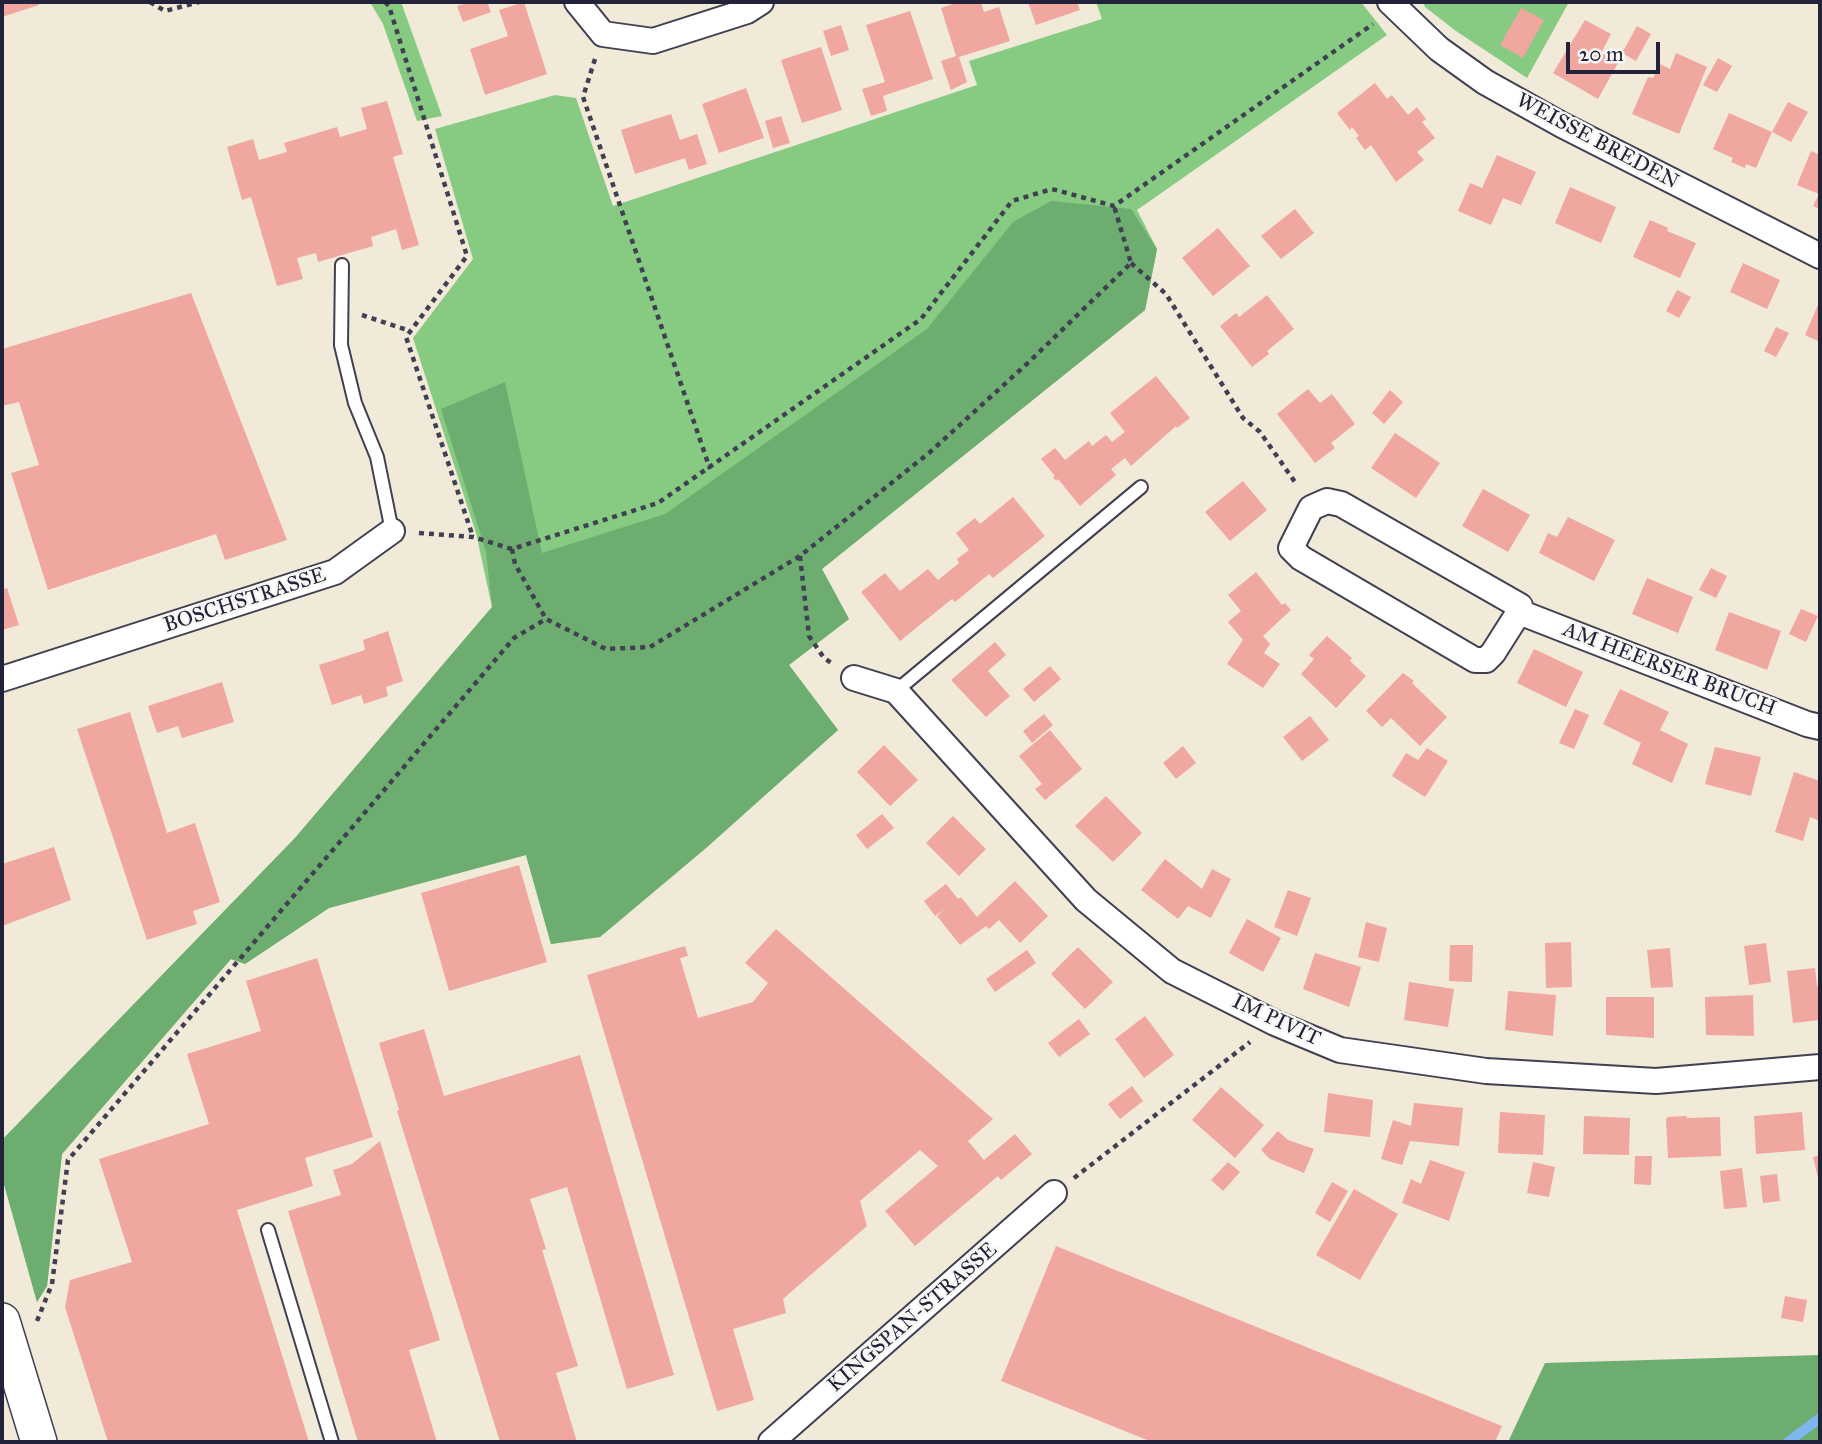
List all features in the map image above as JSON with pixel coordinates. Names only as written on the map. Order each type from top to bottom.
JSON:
[{"type":"main road","points":[[4,1327],[39,1442]]},
{"type":"street","points":[[577,2],[603,34],[653,41],[747,11],[761,2]]},
{"type":"street","name":"WEISSE BREDEN","points":[[1393,5],[1439,49],[1485,82],[1562,125],[1820,256]]},
{"type":"street","name":"AM HEERSER BRUCH","points":[[1327,501],[1341,504],[1520,606],[1519,612],[1493,653],[1486,660],[1475,660],[1301,558],[1291,548],[1311,508],[1327,501]]},
{"type":"street","name":"BOSCHSTRASSE","points":[[2,679],[335,572],[392,531]]},
{"type":"street","name":"AM HEERSER BRUCH","points":[[1519,612],[1820,727]]},
{"type":"street","points":[[854,678],[896,691]]},
{"type":"street","name":"IM PIVIT","points":[[896,691],[1086,900],[1172,971],[1275,1023],[1340,1051],[1486,1071],[1656,1081],[1820,1067]]},
{"type":"street","name":"KINGSPAN-STRASSE","points":[[771,1442],[1054,1193]]},
{"type":"lane","points":[[342,265],[341,345],[355,403],[377,457],[392,531]]},
{"type":"lane","points":[[896,691],[1141,487]]},
{"type":"lane","points":[[268,1230],[332,1442]]},
{"type":"path","points":[[150,2],[165,11],[199,2]]},
{"type":"path","points":[[384,2],[389,6],[467,256],[406,337],[473,537]]},
{"type":"path","points":[[1114,206],[1393,5]]},
{"type":"path","points":[[603,34],[583,97],[710,469]]},
{"type":"path","points":[[392,531],[473,537],[512,549],[658,503],[921,319],[1012,201],[1052,189],[1114,206]]},
{"type":"path","points":[[1114,206],[1131,263],[1166,294],[1243,418],[1260,432],[1299,487]]},
{"type":"path","points":[[512,549],[515,564],[546,618],[606,649],[650,647],[800,556],[929,453],[1030,361],[1131,263]]},
{"type":"path","points":[[342,308],[410,331]]},
{"type":"path","points":[[800,556],[809,636]]},
{"type":"path","points":[[4,1327],[39,1320],[52,1284],[68,1160],[514,638],[546,618]]},
{"type":"path","points":[[1054,1193],[1275,1023]]},
{"type":"green space","points":[[370,2],[401,2],[442,116],[417,121],[383,24]]},
{"type":"green space","points":[[1096,2],[1361,2],[1387,35],[1137,210],[1157,249],[1145,310],[822,569],[849,619],[789,665],[838,730],[706,848],[600,937],[551,944],[526,855],[329,908],[245,964],[231,959],[62,1154],[47,1286],[37,1302],[2,1177],[2,1140],[295,838],[492,607],[476,533],[413,338],[473,259],[435,129],[555,95],[576,98],[613,206],[977,85],[969,61],[1102,19]]},
{"type":"green space","points":[[1423,2],[1569,2],[1527,78],[1456,31],[1425,7]]},
{"type":"green space","points":[[1051,201],[1131,209],[1157,249],[1145,310],[822,569],[849,619],[789,665],[838,730],[706,848],[600,937],[551,944],[526,855],[329,908],[245,964],[231,959],[62,1154],[47,1286],[37,1302],[2,1177],[2,1140],[295,838],[492,607],[486,552],[441,409],[505,382],[542,553],[665,514],[927,329],[1013,222]]},
{"type":"green space","points":[[1820,1355],[1820,1442],[1508,1442],[1545,1363]]},
{"type":"building","points":[[2,2],[38,2],[39,5],[2,17]]},
{"type":"building","points":[[471,2],[487,2],[491,12],[463,22],[457,6]]},
{"type":"building","points":[[524,2],[547,74],[485,95],[470,49],[508,36],[499,10]]},
{"type":"building","points":[[960,2],[981,2],[984,12],[999,7],[1010,41],[959,57],[967,82],[951,90],[941,61],[956,56],[941,8]]},
{"type":"building","points":[[1028,2],[1077,2],[1080,10],[1036,25]]},
{"type":"building","points":[[1521,8],[1544,20],[1523,58],[1500,45]]},
{"type":"building","points":[[910,11],[933,79],[883,96],[887,111],[871,116],[862,89],[885,82],[866,25]]},
{"type":"building","points":[[1585,20],[1611,34],[1601,53],[1618,63],[1598,99],[1553,73]]},
{"type":"building","points":[[841,25],[849,50],[831,56],[823,31]]},
{"type":"building","points":[[1637,26],[1651,34],[1636,61],[1622,53]]},
{"type":"building","points":[[821,47],[842,110],[802,123],[781,60]]},
{"type":"building","points":[[1676,53],[1707,67],[1679,134],[1632,114],[1648,77],[1653,78],[1660,64],[1670,69]]},
{"type":"building","points":[[1718,58],[1732,66],[1717,92],[1703,85]]},
{"type":"building","points":[[1375,83],[1387,99],[1392,95],[1408,115],[1417,107],[1426,119],[1422,122],[1435,138],[1417,152],[1424,160],[1396,182],[1371,145],[1365,150],[1356,138],[1359,136],[1352,127],[1350,130],[1337,113]]},
{"type":"building","points":[[746,88],[764,138],[719,153],[702,104]]},
{"type":"building","points":[[387,101],[403,154],[393,157],[419,245],[402,250],[396,229],[371,237],[373,246],[318,262],[316,253],[297,258],[303,279],[277,286],[251,197],[242,200],[227,147],[253,139],[259,160],[287,152],[284,143],[337,127],[340,137],[367,129],[361,108]]},
{"type":"building","points":[[1788,102],[1808,112],[1791,142],[1772,132]]},
{"type":"building","points":[[1729,113],[1772,132],[1756,168],[1746,164],[1745,168],[1731,162],[1733,158],[1713,149]]},
{"type":"building","points":[[671,114],[680,140],[697,134],[707,164],[689,170],[685,158],[635,174],[621,130]]},
{"type":"building","points":[[781,116],[790,143],[773,148],[765,121]]},
{"type":"building","points":[[1811,151],[1820,155],[1820,209],[1813,206],[1819,194],[1797,185]]},
{"type":"building","points":[[1497,155],[1536,172],[1521,205],[1503,198],[1491,225],[1458,211],[1470,183],[1482,188]]},
{"type":"building","points":[[1570,187],[1616,207],[1601,243],[1555,223]]},
{"type":"building","points":[[1295,209],[1314,233],[1281,259],[1261,236]]},
{"type":"building","points":[[1650,220],[1668,228],[1667,231],[1696,243],[1680,278],[1633,257]]},
{"type":"building","points":[[1218,228],[1250,266],[1213,296],[1182,258]]},
{"type":"building","points":[[1743,263],[1780,280],[1767,309],[1730,292]]},
{"type":"building","points":[[1677,290],[1691,297],[1679,318],[1666,311]]},
{"type":"building","points":[[191,293],[287,540],[225,560],[216,534],[48,590],[11,473],[39,465],[19,402],[2,406],[2,349]]},
{"type":"building","points":[[1267,295],[1294,329],[1252,367],[1220,326],[1236,313],[1239,317]]},
{"type":"building","points":[[1820,300],[1820,342],[1805,335]]},
{"type":"building","points":[[1776,327],[1789,333],[1776,357],[1764,351]]},
{"type":"building","points":[[1156,376],[1190,418],[1177,428],[1176,426],[1131,466],[1125,458],[1111,469],[1116,475],[1080,506],[1058,479],[1056,481],[1041,459],[1055,448],[1065,460],[1089,441],[1092,446],[1106,435],[1112,442],[1125,432],[1110,413]]},
{"type":"building","points":[[1308,389],[1320,403],[1332,394],[1355,424],[1331,443],[1335,448],[1315,463],[1277,414]]},
{"type":"building","points":[[1390,390],[1403,402],[1384,424],[1372,413]]},
{"type":"building","points":[[1395,433],[1440,463],[1416,498],[1371,468]]},
{"type":"building","points":[[1243,481],[1267,510],[1230,541],[1205,512]]},
{"type":"building","points":[[1483,489],[1530,515],[1508,552],[1462,526]]},
{"type":"building","points":[[1013,497],[1045,536],[993,578],[989,574],[955,602],[952,599],[900,641],[861,592],[885,573],[900,591],[928,569],[938,580],[959,563],[957,559],[969,550],[956,533],[975,518],[980,524]]},
{"type":"building","points":[[1568,517],[1615,540],[1594,581],[1539,553],[1548,533],[1557,537]]},
{"type":"building","points":[[1711,568],[1727,576],[1716,598],[1699,590]]},
{"type":"building","points":[[1256,572],[1282,605],[1285,603],[1291,610],[1263,636],[1270,644],[1264,653],[1280,664],[1263,688],[1227,664],[1243,640],[1228,622],[1241,611],[1228,595]]},
{"type":"building","points":[[1647,578],[1693,597],[1678,633],[1632,614]]},
{"type":"building","points":[[7,588],[19,625],[2,630],[2,590]]},
{"type":"building","points":[[1801,609],[1818,616],[1806,642],[1789,634]]},
{"type":"building","points":[[1729,612],[1781,631],[1767,670],[1715,650]]},
{"type":"building","points":[[388,631],[403,681],[386,687],[388,696],[364,704],[361,695],[332,705],[319,665],[365,650],[363,640]]},
{"type":"building","points":[[1327,636],[1352,658],[1350,661],[1366,676],[1336,708],[1301,674],[1314,659],[1309,655]]},
{"type":"building","points":[[995,642],[1006,655],[988,671],[1010,696],[986,717],[951,680]]},
{"type":"building","points":[[1534,649],[1583,672],[1566,707],[1517,683]]},
{"type":"building","points":[[1050,666],[1061,679],[1034,702],[1023,689]]},
{"type":"building","points":[[1403,673],[1414,681],[1412,683],[1447,717],[1420,746],[1391,718],[1382,727],[1366,711]]},
{"type":"building","points":[[222,682],[234,722],[182,738],[178,726],[157,733],[148,706]]},
{"type":"building","points":[[1620,689],[1669,712],[1660,730],[1688,744],[1672,783],[1632,764],[1641,743],[1603,724]]},
{"type":"building","points":[[1575,709],[1589,715],[1574,749],[1559,743]]},
{"type":"building","points":[[130,712],[167,833],[195,823],[220,902],[193,911],[197,924],[147,940],[77,729]]},
{"type":"building","points":[[1044,714],[1053,725],[1032,743],[1023,731]]},
{"type":"building","points":[[1310,716],[1329,740],[1302,761],[1283,737]]},
{"type":"building","points":[[1050,730],[1082,769],[1045,800],[1035,789],[1042,784],[1019,756]]},
{"type":"building","points":[[884,745],[918,780],[890,806],[857,772]]},
{"type":"building","points":[[1183,746],[1196,763],[1176,779],[1163,763]]},
{"type":"building","points":[[1715,747],[1761,757],[1751,796],[1705,784]]},
{"type":"building","points":[[1427,748],[1448,761],[1425,797],[1392,776],[1406,753],[1418,760]]},
{"type":"building","points":[[1794,772],[1820,781],[1820,821],[1810,817],[1803,841],[1775,832]]},
{"type":"building","points":[[1106,796],[1142,833],[1113,862],[1075,826]]},
{"type":"building","points":[[882,814],[894,828],[867,849],[856,835]]},
{"type":"building","points":[[953,816],[986,849],[959,876],[926,843]]},
{"type":"building","points":[[54,847],[71,900],[2,926],[2,864]]},
{"type":"building","points":[[1165,859],[1202,889],[1212,869],[1231,879],[1211,918],[1188,906],[1178,919],[1141,890]]},
{"type":"building","points":[[519,865],[547,962],[449,991],[421,893]]},
{"type":"building","points":[[1015,881],[1048,916],[1020,943],[999,920],[989,929],[986,926],[960,945],[937,916],[944,909],[935,916],[924,901],[946,884],[977,917]]},
{"type":"building","points":[[1288,890],[1311,898],[1297,936],[1274,927]]},
{"type":"building","points":[[1247,919],[1281,938],[1263,972],[1229,953]]},
{"type":"building","points":[[1366,922],[1387,928],[1379,962],[1358,957]]},
{"type":"building","points":[[776,929],[993,1119],[968,1141],[984,1160],[1015,1134],[1032,1154],[1001,1180],[998,1176],[915,1246],[885,1211],[938,1166],[920,1150],[860,1201],[867,1226],[783,1299],[786,1313],[733,1329],[754,1400],[717,1411],[587,975],[685,946],[688,956],[680,958],[698,1018],[753,1002],[768,983],[745,963]]},
{"type":"building","points":[[1571,942],[1572,987],[1546,988],[1545,943]]},
{"type":"building","points":[[1766,943],[1771,982],[1749,985],[1744,946]]},
{"type":"building","points":[[1450,945],[1473,945],[1472,982],[1449,981]]},
{"type":"building","points":[[1078,947],[1113,982],[1085,1009],[1051,974]]},
{"type":"building","points":[[1670,948],[1673,987],[1651,988],[1647,950]]},
{"type":"building","points":[[1027,950],[1036,963],[995,992],[986,979]]},
{"type":"building","points":[[1315,953],[1361,967],[1349,1007],[1303,989]]},
{"type":"building","points":[[317,958],[373,1137],[305,1158],[313,1186],[237,1210],[309,1442],[108,1442],[65,1307],[70,1280],[132,1262],[99,1159],[209,1124],[187,1054],[261,1031],[246,981]]},
{"type":"building","points":[[1815,968],[1817,986],[1820,986],[1820,1020],[1793,1023],[1787,971]]},
{"type":"building","points":[[1409,982],[1454,989],[1448,1027],[1404,1020]]},
{"type":"building","points":[[1508,991],[1556,995],[1553,1036],[1505,1030]]},
{"type":"building","points":[[1753,995],[1754,1036],[1706,1035],[1705,997]]},
{"type":"building","points":[[1606,997],[1654,997],[1654,1038],[1606,1035]]},
{"type":"building","points":[[1145,1016],[1174,1055],[1144,1078],[1115,1039]]},
{"type":"building","points":[[1079,1019],[1090,1034],[1059,1057],[1048,1043]]},
{"type":"building","points":[[424,1029],[444,1096],[580,1055],[674,1375],[627,1389],[567,1187],[530,1199],[546,1249],[542,1250],[578,1366],[556,1373],[577,1442],[500,1442],[397,1111],[399,1110],[379,1043]]},
{"type":"building","points":[[1132,1086],[1143,1101],[1120,1119],[1108,1104]]},
{"type":"building","points":[[1221,1087],[1264,1125],[1235,1158],[1192,1120]]},
{"type":"building","points":[[1328,1093],[1373,1100],[1370,1137],[1324,1132]]},
{"type":"building","points":[[1414,1103],[1463,1108],[1459,1146],[1410,1141],[1402,1165],[1381,1159],[1393,1120],[1411,1126]]},
{"type":"building","points":[[1500,1112],[1545,1115],[1543,1155],[1498,1153]]},
{"type":"building","points":[[1802,1112],[1805,1150],[1756,1154],[1754,1116]]},
{"type":"building","points":[[1584,1116],[1630,1118],[1629,1155],[1583,1154]]},
{"type":"building","points":[[1687,1116],[1720,1117],[1721,1156],[1668,1158],[1666,1119]]},
{"type":"building","points":[[1278,1131],[1288,1140],[1314,1149],[1304,1173],[1270,1159],[1261,1150]]},
{"type":"building","points":[[380,1141],[440,1340],[409,1350],[437,1442],[358,1442],[288,1211],[341,1195],[333,1170],[352,1164]]},
{"type":"building","points":[[1820,1155],[1820,1182],[1819,1182],[1813,1157]]},
{"type":"building","points":[[1635,1156],[1652,1156],[1651,1185],[1634,1184]]},
{"type":"building","points":[[1430,1160],[1465,1172],[1449,1221],[1402,1203],[1411,1179],[1421,1184]]},
{"type":"building","points":[[1228,1162],[1240,1172],[1223,1191],[1211,1180]]},
{"type":"building","points":[[1533,1162],[1555,1167],[1549,1197],[1527,1193]]},
{"type":"building","points":[[1742,1168],[1747,1207],[1724,1209],[1720,1171]]},
{"type":"building","points":[[1777,1174],[1780,1201],[1763,1203],[1760,1176]]},
{"type":"building","points":[[1332,1182],[1348,1191],[1330,1222],[1315,1213]]},
{"type":"building","points":[[1354,1189],[1398,1214],[1360,1280],[1316,1255]]},
{"type":"building","points":[[1056,1246],[1502,1426],[1495,1442],[1152,1442],[1001,1381]]},
{"type":"building","points":[[1785,1296],[1807,1300],[1803,1322],[1781,1318]]},
{"type":"waterway","points":[[1788,1442],[1820,1418]]}]
